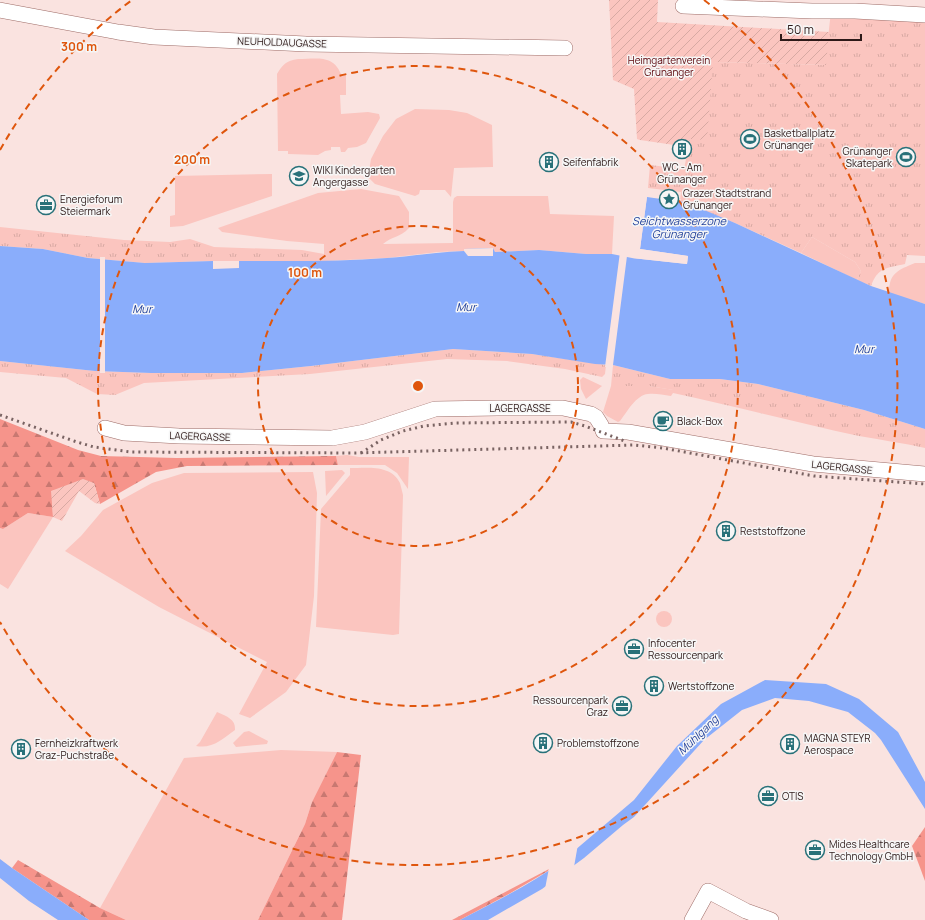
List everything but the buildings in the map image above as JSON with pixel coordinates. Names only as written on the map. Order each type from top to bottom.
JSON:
[{"type":"street","points":[[683,6],[812,11],[855,5],[925,15]]},
{"type":"street","name":"NEUHOLDAUGASSE","points":[[0,10],[118,32],[154,37],[306,44],[565,48]]},
{"type":"street","name":"LAGERGASSE","points":[[105,428],[124,433],[179,436],[332,438],[365,432],[435,409],[563,408],[591,414],[596,417],[603,431],[628,432],[814,464],[925,474]]},
{"type":"street","points":[[692,920],[708,891],[746,910],[771,920]]},
{"type":"green space","name":"Heimgartenverein Grünanger","points":[[609,0],[658,0],[657,22],[829,32],[826,65],[713,62],[707,140],[690,139],[688,147],[640,140],[637,139],[634,89],[613,80]]},
{"type":"green space","points":[[831,11],[925,15],[925,256],[907,255],[905,264],[884,269],[877,275],[871,286],[857,280],[861,271],[855,262],[812,237],[801,253],[735,223],[680,201],[681,192],[648,188],[650,165],[684,169],[690,139],[713,62],[825,65]]},
{"type":"green space","points":[[317,58],[329,60],[338,68],[341,74],[346,74],[346,95],[340,95],[341,114],[368,112],[379,114],[380,118],[366,143],[357,147],[348,148],[345,152],[341,152],[340,147],[331,147],[331,150],[325,151],[318,155],[288,154],[288,151],[278,151],[277,74],[285,64],[298,59]]},
{"type":"green space","points":[[415,109],[449,110],[467,113],[492,125],[493,167],[454,168],[451,197],[445,190],[420,190],[419,194],[415,196],[375,184],[368,177],[371,159],[383,136],[396,119]]},
{"type":"green space","points":[[272,174],[272,196],[183,226],[170,227],[170,216],[175,215],[175,176]]},
{"type":"green space","points":[[361,189],[399,196],[409,212],[409,228],[402,234],[383,244],[453,243],[453,202],[454,198],[457,196],[548,196],[550,214],[614,216],[612,254],[586,254],[539,250],[495,252],[493,248],[465,249],[464,251],[438,252],[387,258],[324,261],[324,244],[287,241],[222,232],[218,228],[318,193]]},
{"type":"green space","points":[[0,227],[124,240],[170,242],[190,239],[214,247],[302,250],[324,254],[324,261],[213,261],[145,263],[88,258],[43,249],[0,246]]},
{"type":"green space","points":[[812,237],[855,262],[861,271],[857,280],[801,253]]},
{"type":"green space","points":[[915,263],[925,263],[925,304],[889,293],[889,286],[896,273],[899,270]]},
{"type":"green space","points":[[453,349],[532,354],[606,365],[605,374],[602,377],[565,369],[507,361],[447,359],[310,374],[144,383],[115,395],[97,394],[66,378],[0,372],[0,361],[95,371],[151,373],[242,373]]},
{"type":"green space","points":[[613,365],[670,379],[720,379],[758,384],[864,410],[925,429],[925,448],[812,426],[673,393],[673,390],[649,386],[611,386]]},
{"type":"green space","points":[[583,377],[602,386],[586,399],[581,389],[580,380]]},
{"type":"green space","points":[[611,386],[649,386],[674,390],[671,396],[651,394],[640,397],[632,404],[618,422],[603,412]]},
{"type":"green space","points":[[0,419],[78,450],[101,456],[177,458],[336,456],[338,465],[187,466],[156,472],[100,504],[94,483],[52,491],[53,517],[28,513],[3,529],[0,528]]},
{"type":"green space","points":[[347,455],[359,457],[409,457],[408,489],[397,473],[385,465],[338,465],[336,456]]},
{"type":"green space","points":[[350,468],[378,468],[391,473],[400,483],[403,495],[399,634],[393,635],[316,627],[321,509],[350,475]]},
{"type":"green space","points":[[342,470],[345,473],[326,496],[325,471]]},
{"type":"green space","points":[[313,472],[317,493],[314,596],[306,665],[286,692],[250,718],[239,714],[267,662],[159,607],[65,551],[81,536],[103,510],[152,483],[184,473]]},
{"type":"green space","points":[[83,479],[94,483],[100,504],[95,503],[79,491],[62,521],[53,517],[51,491]]},
{"type":"green space","points":[[28,513],[53,517],[8,589],[0,584],[0,528],[3,529]]},
{"type":"green space","points":[[661,611],[667,611],[672,616],[670,625],[667,627],[661,627],[656,622],[656,616]]},
{"type":"green space","points":[[217,712],[227,717],[234,723],[235,730],[212,745],[202,747],[196,746],[200,742]]},
{"type":"green space","points":[[249,731],[268,741],[267,744],[236,747],[233,743],[244,732]]},
{"type":"green space","points":[[281,750],[337,752],[312,802],[305,824],[258,920],[126,920],[100,908],[184,758]]},
{"type":"green space","points":[[337,752],[361,755],[342,920],[258,920],[305,824],[312,802]]},
{"type":"green space","points":[[925,827],[925,881],[912,846]]},
{"type":"green space","points":[[18,860],[100,908],[126,920],[89,920],[12,868]]},
{"type":"green space","points":[[549,869],[507,895],[460,920],[452,920]]},
{"type":"water","name":"Mur","points":[[647,196],[676,200],[690,204],[735,223],[871,286],[925,304],[925,429],[864,410],[758,384],[720,379],[670,379],[613,365],[595,364],[532,354],[453,349],[242,373],[151,373],[95,371],[0,361],[0,246],[43,249],[88,258],[145,263],[213,261],[213,269],[239,268],[239,261],[350,260],[464,251],[464,249],[493,248],[495,252],[539,250],[586,254],[612,254],[632,258],[687,264],[688,256],[640,249]]},
{"type":"water","name":"Mühlgang","points":[[765,680],[826,684],[859,699],[898,732],[925,782],[925,809],[881,740],[875,733],[848,712],[809,701],[775,698],[742,710],[704,740],[634,817],[584,858],[542,889],[488,920],[460,920],[524,886],[561,862],[634,800],[677,746],[721,704]]},
{"type":"water","points":[[0,859],[89,920],[58,920],[29,901],[0,878]]},
{"type":"pier","points":[[647,194],[681,199],[680,201],[675,201],[647,197],[640,249],[688,256],[687,264],[632,258],[632,255],[685,262],[686,257],[639,250],[645,196]]},
{"type":"pier","points":[[493,248],[493,256],[468,256],[464,251],[464,249]]},
{"type":"pier","points":[[620,252],[627,254],[627,256],[613,367],[605,367]]},
{"type":"pier","points":[[100,257],[105,257],[105,373],[100,373]]},
{"type":"pier","points":[[578,844],[574,867],[545,889],[549,868]]},
{"type":"railway","points":[[0,415],[94,447],[131,452],[355,453],[634,445],[663,448],[814,476],[925,484]]},
{"type":"railway","points":[[361,453],[381,440],[403,431],[424,426],[455,423],[571,422],[627,442]]},
{"type":"place","name":"Basketballplatz Grünanger","points":[[750,139]]},
{"type":"place","name":"WC - Am Grünanger","points":[[682,149]]},
{"type":"place","name":"Grünanger Skatepark","points":[[906,157]]},
{"type":"place","name":"Seifenfabrik","points":[[549,162]]},
{"type":"place","name":"WIKI Kindergarten Angergasse","points":[[299,176]]},
{"type":"place","name":"Grazer Stadtstrand Grünanger","points":[[669,199]]},
{"type":"place","name":"Energieforum Steiermark","points":[[46,205]]},
{"type":"place","name":"Black-Box","points":[[663,421]]},
{"type":"place","name":"Reststoffzone","points":[[726,531]]},
{"type":"place","name":"Infocenter Ressourcenpark","points":[[634,649]]},
{"type":"place","name":"Wertstoffzone","points":[[654,686]]},
{"type":"place","name":"Ressourcenpark Graz","points":[[622,706]]},
{"type":"place","name":"Problemstoffzone","points":[[543,743]]},
{"type":"place","name":"MAGNA STEYR Aerospace","points":[[790,744]]},
{"type":"place","name":"Fernheizkraftwerk Graz-Puchstraße","points":[[21,749]]},
{"type":"place","name":"OTIS","points":[[768,796]]},
{"type":"place","name":"Mides Healthcare Technology GmbH","points":[[815,850]]},
{"type":"water label","name":"Seichtwasserzone Grünanger","points":[[679,227]]}]
